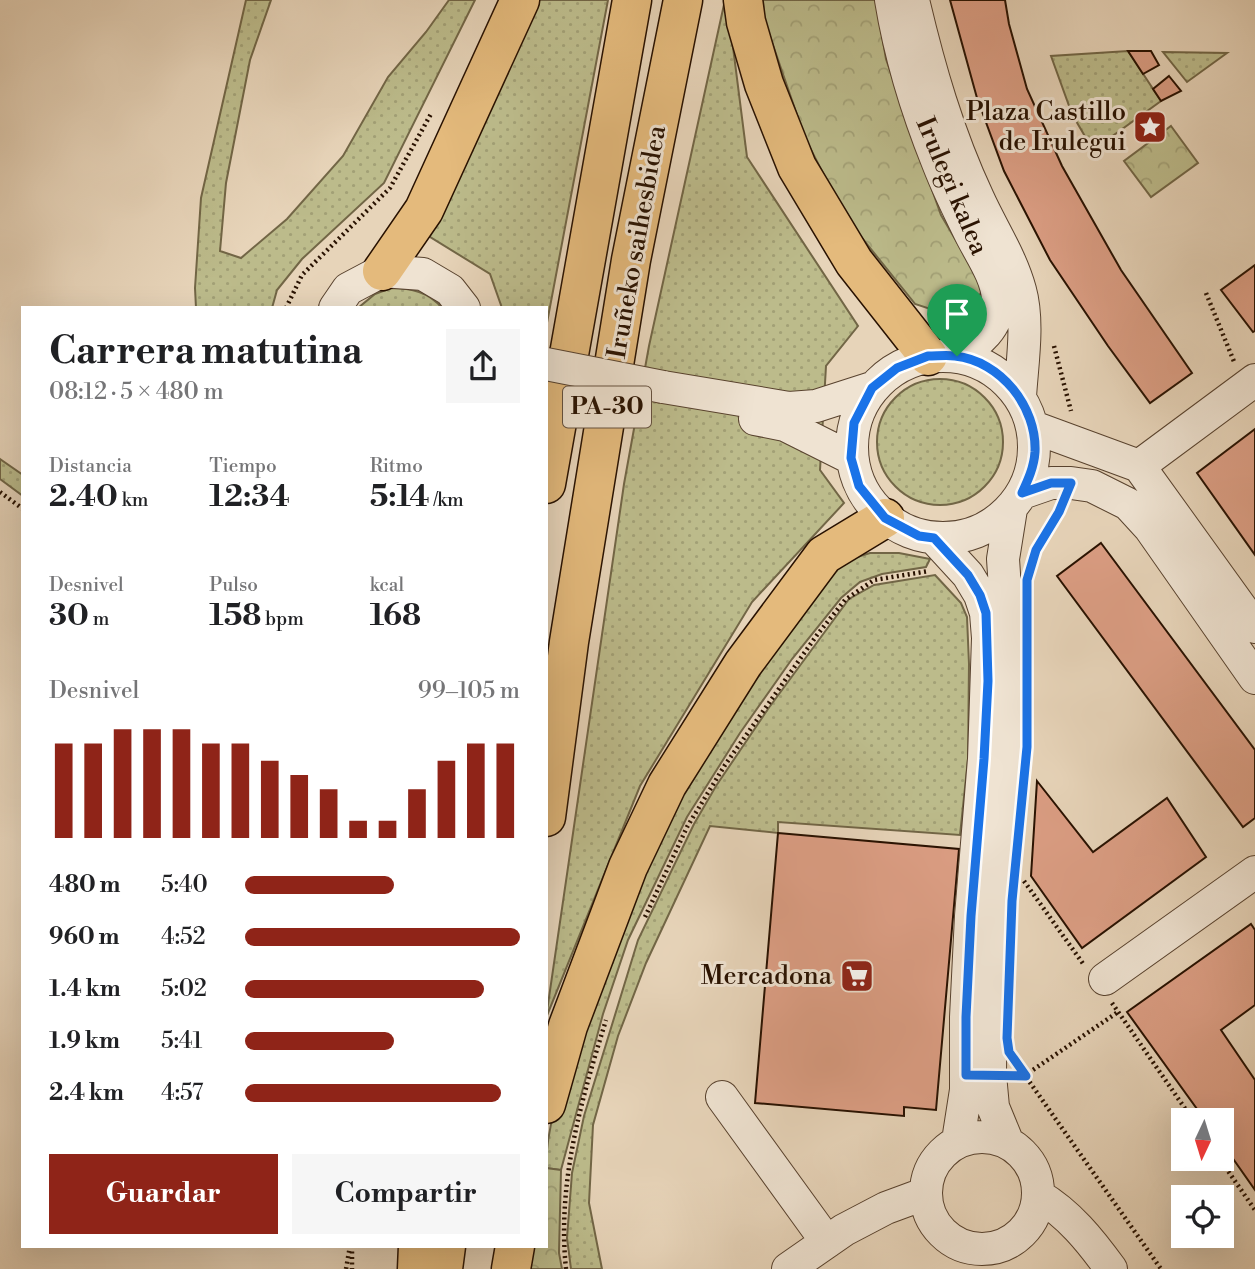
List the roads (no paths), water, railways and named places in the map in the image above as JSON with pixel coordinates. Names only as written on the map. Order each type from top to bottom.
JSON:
[{"type":"highway","points":[[382,271],[424,209],[520,0]]},
{"type":"highway","name":"Iruñeko saihesbidea","points":[[548,473],[632,0]]},
{"type":"highway","name":"Iruñeko saihesbidea","points":[[548,802],[569,642],[632,260],[683,0]]},
{"type":"highway","points":[[743,0],[746,22],[764,84],[797,167],[854,261],[943,356]]},
{"type":"highway","points":[[548,1097],[568,1026],[628,867],[667,785],[743,664],[824,555],[885,518]]},
{"type":"highway","points":[[417,1269],[418,1248]]},
{"type":"highway","points":[[443,1269],[446,1248]]},
{"type":"highway","points":[[491,1269],[493,1248]]},
{"type":"highway","points":[[511,1269],[515,1248]]},
{"type":"street","name":"Irulegi kalea","points":[[891,0],[913,91],[938,164],[992,275],[998,298],[996,317],[982,340],[943,356]]},
{"type":"street","name":"Irulegi kalea","points":[[913,0],[928,65],[955,143],[978,198],[1010,260],[1021,293],[1024,340],[1020,397]]},
{"type":"street","points":[[336,306],[348,289],[382,271],[424,274],[450,290],[462,306]]},
{"type":"street","points":[[548,380],[789,408],[816,406],[872,388],[897,368],[943,356],[982,364],[1001,376],[1020,397],[1033,427],[1035,451],[1032,471],[1017,501],[1003,559],[1011,678],[1009,762],[998,856],[991,961],[1000,1065],[993,1107],[1007,1141]]},
{"type":"street","points":[[548,364],[785,425],[851,458]]},
{"type":"street","points":[[872,388],[854,423],[851,458],[859,486],[885,518],[919,536],[960,537],[987,528],[1017,501],[1051,483],[1092,486],[1128,504],[1150,528],[1255,678]]},
{"type":"street","points":[[1139,466],[1252,389]]},
{"type":"street","points":[[1033,427],[1139,466],[1255,627]]},
{"type":"street","points":[[934,538],[968,575],[980,595],[986,613],[988,638],[984,759],[968,979],[966,1090],[958,1141]]},
{"type":"street","points":[[1105,979],[1255,872]]},
{"type":"street","points":[[722,1097],[827,1242]]},
{"type":"street","points":[[982,1136],[1007,1141],[1024,1154],[1039,1196],[1029,1225],[1007,1255],[986,1250],[968,1258],[937,1228],[924,1195],[934,1161],[958,1141],[982,1136]]},
{"type":"street","points":[[788,1269],[844,1230],[886,1208],[924,1195]]},
{"type":"street","points":[[1039,1196],[1061,1209],[1111,1269]]},
{"type":"place","name":"Plaza Castillo de Irulegui","points":[[1150,127]]},
{"type":"place","name":"Mercadona","points":[[857,976]]}]
